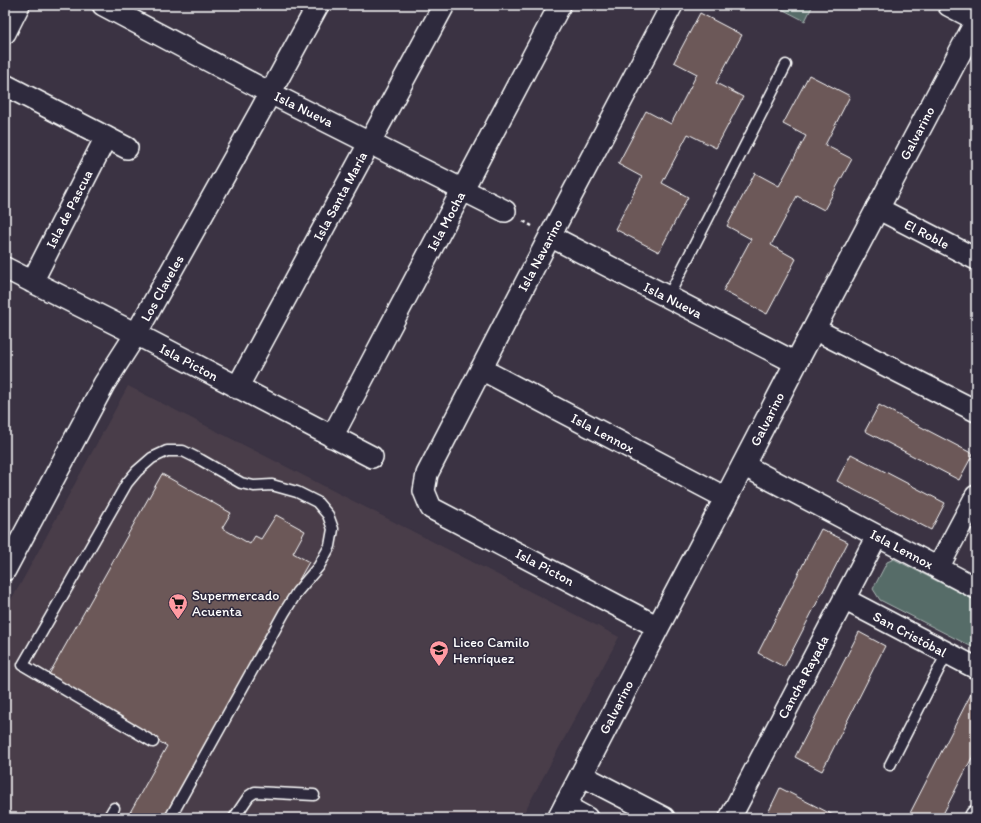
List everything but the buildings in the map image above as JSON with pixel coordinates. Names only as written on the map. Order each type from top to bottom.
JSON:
[{"type":"main road","points":[[949,5],[976,20]]},
{"type":"main road","name":"Galvarino","points":[[562,812],[976,20]]},
{"type":"street","points":[[5,33],[19,5]]},
{"type":"street","name":"Isla Nueva","points":[[104,5],[270,93],[505,211]]},
{"type":"street","name":"Los Claveles","points":[[5,570],[104,384],[136,334],[318,5]]},
{"type":"street","name":"Isla Santa María","points":[[237,388],[444,5]]},
{"type":"street","name":"Isla Mocha","points":[[332,437],[560,5]]},
{"type":"street","name":"Isla Navarino","points":[[431,508],[424,491],[427,474],[672,5]]},
{"type":"street","points":[[5,85],[127,148]]},
{"type":"street","name":"Isla de Pascua","points":[[32,282],[106,137]]},
{"type":"street","name":"El Roble","points":[[877,208],[976,259]]},
{"type":"street","name":"Isla Nueva","points":[[550,236],[796,363]]},
{"type":"street","name":"Isla Picton","points":[[5,268],[136,334],[372,458]]},
{"type":"street","points":[[814,329],[976,411]]},
{"type":"street","name":"Isla Lennox","points":[[481,369],[726,498]]},
{"type":"street","name":"Isla Lennox","points":[[743,465],[976,588]]},
{"type":"street","points":[[938,568],[976,496]]},
{"type":"street","name":"Isla Picton","points":[[431,508],[658,627]]},
{"type":"street","name":"Cancha Rayada","points":[[730,818],[877,536]]},
{"type":"street","name":"San Cristóbal","points":[[844,599],[976,668]]},
{"type":"street","points":[[581,775],[664,818]]},
{"type":"street","points":[[562,812],[587,818]]},
{"type":"lane","points":[[668,297],[786,65]]},
{"type":"lane","points":[[153,742],[23,665],[127,483],[137,471],[152,458],[167,451],[183,450],[241,483],[254,486],[272,485],[297,492],[310,498],[317,502],[328,515],[333,528],[330,546],[319,566],[297,592],[284,613],[170,818]]},
{"type":"lane","points":[[890,765],[947,653]]},
{"type":"lane","points":[[234,818],[249,796],[255,792],[314,795]]},
{"type":"lane","points":[[108,818],[114,808]]},
{"type":"path","points":[[505,211],[550,236]]},
{"type":"shaded area","points":[[128,386],[619,637],[521,818],[15,818],[5,812],[5,609],[20,585]]},
{"type":"green space","points":[[774,5],[813,5],[805,21]]},
{"type":"green space","points":[[894,559],[976,601],[976,649],[880,600],[873,589],[887,562]]},
{"type":"place","name":"Supermercado Acuenta","points":[[178,620]]},
{"type":"place","name":"Liceo Camilo Henríquez","points":[[439,667]]}]
